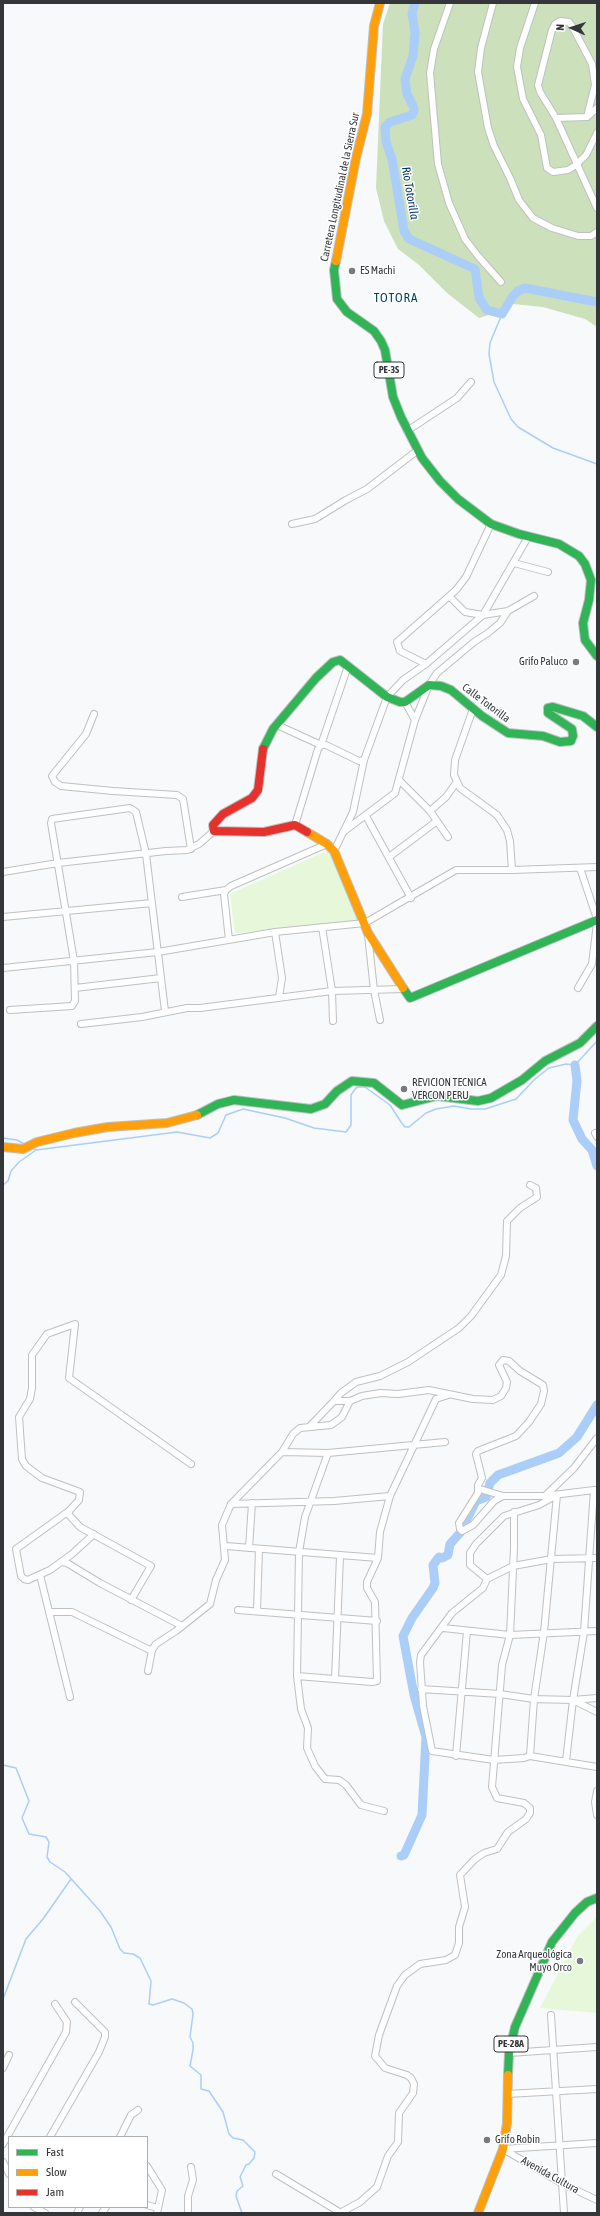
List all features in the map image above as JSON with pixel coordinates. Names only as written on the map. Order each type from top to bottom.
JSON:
[{"type":"main road","name":"Carretera Longitudinal de la Sierra Sur","points":[[380,3],[374,26],[370,94],[334,270],[335,289],[341,307],[374,331],[382,341],[385,350],[393,397],[407,431],[432,471],[458,499],[491,524],[528,537],[559,544],[579,556],[585,564],[591,580],[590,600],[583,623],[585,640],[597,656]]},
{"type":"main road","points":[[429,685],[405,702],[387,696],[340,660],[334,662],[316,678],[277,725],[265,742],[262,751],[258,790],[252,798],[215,821],[213,824],[214,830],[264,832],[295,825],[327,844],[334,851],[368,933],[410,998],[416,997],[597,920]]},
{"type":"main road","name":"Calle Totorilla","points":[[429,685],[441,686],[451,690],[473,709],[508,733],[544,736],[560,742],[571,741],[573,736],[572,729],[567,724],[549,714],[548,708],[554,707],[583,716],[597,727]]},
{"type":"main road","points":[[3,1147],[29,1146],[108,1127],[166,1123],[192,1118],[218,1104],[234,1100],[311,1109],[325,1104],[337,1091],[352,1081],[374,1082],[402,1105],[436,1096],[478,1101],[491,1098],[522,1080],[545,1061],[580,1043],[597,1026]]},
{"type":"main road","name":"PE-28A","points":[[478,2213],[503,2149],[507,2123],[509,2053],[517,2020],[552,1942],[575,1913],[587,1902],[597,1898]]},
{"type":"street","points":[[450,3],[434,49],[430,73],[438,164],[449,203],[465,239],[500,282]]},
{"type":"street","points":[[493,3],[480,53],[478,72],[488,128],[494,146],[519,200],[533,218],[552,228],[578,236],[591,236],[597,232]]},
{"type":"street","points":[[535,3],[520,48],[517,67],[523,99],[541,135],[547,168],[553,172],[568,170],[576,165],[586,155],[597,133]]},
{"type":"street","points":[[587,118],[595,78],[592,64],[575,31],[569,22],[565,21],[555,24],[552,30],[550,46],[539,80],[540,92],[556,118],[576,165],[597,208]]},
{"type":"street","points":[[556,118],[587,118],[597,108]]},
{"type":"street","points":[[407,431],[457,398],[471,382]]},
{"type":"street","points":[[292,524],[315,519],[367,489],[418,450]]},
{"type":"street","points":[[426,664],[400,651],[397,642],[450,597],[466,576],[491,524]]},
{"type":"street","points":[[334,851],[353,812],[364,760],[387,696],[403,680],[426,664],[483,615],[528,537]]},
{"type":"street","points":[[514,563],[548,572]]},
{"type":"street","points":[[450,597],[465,612],[483,615],[508,611],[534,596]]},
{"type":"street","points":[[343,832],[395,794],[400,781],[415,720],[429,685],[437,673],[474,642],[500,623],[508,611]]},
{"type":"street","points":[[295,825],[318,749],[321,745],[348,666]]},
{"type":"street","points":[[405,702],[409,712],[415,720]]},
{"type":"street","points":[[473,709],[455,760],[454,767],[456,783],[460,788],[497,815],[507,830],[510,841],[512,870]]},
{"type":"street","points":[[94,714],[86,734],[52,776],[54,782],[61,786],[69,787],[177,794],[183,799],[191,849]]},
{"type":"street","points":[[277,725],[321,745],[326,745],[359,761],[364,760]]},
{"type":"street","points":[[400,781],[430,811],[448,837]]},
{"type":"street","points":[[430,811],[446,797],[456,783]]},
{"type":"street","points":[[10,1010],[72,1006],[75,1001],[74,961],[51,823],[52,819],[130,808],[136,812],[146,854],[165,1011]]},
{"type":"street","points":[[366,816],[411,898]]},
{"type":"street","points":[[389,857],[437,821]]},
{"type":"street","points":[[3,872],[58,863],[191,849],[214,830]]},
{"type":"street","points":[[182,897],[226,890],[327,844]]},
{"type":"street","points":[[3,968],[158,952],[275,932],[365,923],[411,898],[450,872],[460,869],[512,870],[597,867]]},
{"type":"street","points":[[580,868],[597,920]]},
{"type":"street","points":[[226,890],[224,894],[229,940]]},
{"type":"street","points":[[3,917],[67,912],[152,902]]},
{"type":"street","points":[[578,988],[592,964],[597,923]]},
{"type":"street","points":[[322,927],[332,991],[333,1021]]},
{"type":"street","points":[[275,932],[282,978],[279,997]]},
{"type":"street","points":[[368,933],[374,990],[380,1020]]},
{"type":"street","points":[[75,988],[161,978]]},
{"type":"street","points":[[81,1024],[142,1016],[165,1011],[332,991],[403,989]]},
{"type":"street","points":[[309,1426],[341,1392],[356,1382],[380,1376],[408,1362],[459,1328],[471,1316],[501,1275],[506,1256],[507,1221],[516,1211],[537,1197],[536,1188],[530,1185]]},
{"type":"street","points":[[94,1534],[62,1562],[40,1575],[28,1580],[21,1576],[16,1549],[69,1511],[79,1500],[80,1492],[51,1482],[36,1474],[26,1466],[20,1452],[19,1417],[30,1399],[32,1388],[32,1355],[47,1334],[75,1324],[69,1375],[72,1381],[191,1464]]},
{"type":"street","points":[[334,1401],[350,1401],[362,1396],[380,1393],[398,1394],[424,1390],[483,1401],[493,1400],[501,1396],[507,1382],[499,1368],[503,1360],[508,1361],[520,1372],[543,1385],[544,1391],[541,1404],[529,1422],[516,1436],[478,1451],[476,1454],[482,1475],[478,1485],[480,1490]]},
{"type":"street","points":[[297,1676],[377,1681],[377,1621],[375,1602],[366,1585],[378,1558],[380,1532],[390,1496],[436,1399],[439,1396],[450,1394]]},
{"type":"street","points":[[148,1671],[152,1652],[156,1644],[210,1604],[216,1580],[226,1560],[226,1546],[222,1525],[231,1504],[282,1452],[293,1434],[300,1428],[309,1426],[326,1426],[339,1420],[350,1401]]},
{"type":"street","points":[[546,1496],[574,1468],[597,1438]]},
{"type":"street","points":[[282,1452],[328,1454],[445,1442]]},
{"type":"street","points":[[328,1454],[301,1529],[299,1552],[297,1676],[301,1709],[308,1728],[307,1748],[315,1766],[325,1779],[339,1780],[346,1785],[361,1805],[384,1811]]},
{"type":"street","points":[[480,1490],[503,1496],[546,1496],[595,1490],[594,1558],[573,1700],[566,1761]]},
{"type":"street","points":[[480,1490],[459,1523],[461,1530],[473,1525],[494,1501],[503,1496]]},
{"type":"street","points":[[487,1579],[470,1565],[470,1553],[476,1544],[499,1521],[514,1512],[539,1505],[557,1495]]},
{"type":"street","points":[[530,1756],[534,1699],[544,1632],[557,1495]]},
{"type":"street","points":[[231,1504],[310,1502],[390,1496]]},
{"type":"street","points":[[249,1548],[252,1503]]},
{"type":"street","points":[[69,1511],[71,1518],[80,1527],[151,1566],[131,1600]]},
{"type":"street","points":[[276,2174],[340,2213],[360,2202],[377,2188],[388,2156],[398,2142],[399,2113],[413,2093],[414,2084],[411,2078],[407,2075],[385,2068],[375,2056],[379,2035],[397,1986],[405,1975],[420,1964],[446,1960],[455,1955],[459,1943],[459,1927],[465,1907],[460,1875],[475,1859],[484,1853],[497,1849],[508,1832],[529,1816],[530,1808],[528,1805],[502,1800],[495,1795],[492,1787],[502,1665],[510,1635],[514,1512]]},
{"type":"street","points":[[226,1546],[378,1558]]},
{"type":"street","points":[[257,1611],[259,1549]]},
{"type":"street","points":[[335,1679],[340,1556]]},
{"type":"street","points":[[594,1558],[552,1559],[513,1566],[487,1579],[483,1588],[452,1613],[443,1628],[421,1655],[421,1689],[432,1750],[456,1756],[494,1760],[524,1758],[530,1756],[597,1767]]},
{"type":"street","points":[[62,1562],[182,1626]]},
{"type":"street","points":[[40,1575],[70,1697]]},
{"type":"street","points":[[238,1610],[377,1621]]},
{"type":"street","points":[[49,1612],[72,1612],[152,1652]]},
{"type":"street","points":[[443,1628],[510,1635],[544,1632],[584,1632],[597,1630]]},
{"type":"street","points":[[456,1756],[467,1631]]},
{"type":"street","points":[[421,1689],[462,1693],[500,1694],[534,1699],[573,1700],[597,1698]]},
{"type":"street","points":[[573,1700],[597,1712]]},
{"type":"street","points":[[597,1791],[595,1802],[597,1814]]},
{"type":"street","points":[[51,2136],[99,2052],[105,2037],[105,2032],[75,2002]]},
{"type":"street","points":[[3,2144],[66,2032],[67,2022],[55,2004]]},
{"type":"street","points":[[551,2015],[561,2146],[564,2213]]},
{"type":"street","points":[[509,2053],[597,2047]]},
{"type":"street","points":[[3,2068],[9,2055]]},
{"type":"street","points":[[507,2094],[597,2089]]},
{"type":"street","points":[[120,2136],[131,2115],[138,2110]]},
{"type":"street","points":[[503,2149],[597,2143]]},
{"type":"street","name":"Avenida Cultura","points":[[503,2149],[563,2184],[596,2198]]},
{"type":"street","points":[[3,2162],[8,2172]]},
{"type":"street","points":[[148,2167],[160,2185],[158,2210],[148,2205]]},
{"type":"street","points":[[188,2213],[188,2196],[193,2180],[191,2167]]},
{"type":"street","points":[[36,2208],[45,2213]]},
{"type":"green space","points":[[390,3],[597,3],[597,327],[585,319],[543,307],[513,304],[504,310],[479,318],[447,293],[419,265],[398,249],[384,221],[376,188],[383,24]]},
{"type":"green space","points":[[329,850],[363,921],[235,933],[230,894]]},
{"type":"green space","name":"Zona Arqueológica Muyo Orco","points":[[597,1917],[597,2013],[540,2008],[577,1937]]},
{"type":"waterway","name":"Rio Totorilla","points":[[415,3],[412,13],[415,33],[413,56],[405,79],[407,94],[414,111],[412,115],[390,122],[385,127],[386,142],[392,159],[404,231],[409,239],[475,269],[479,298],[487,310],[502,314],[513,296],[518,291],[525,288],[597,302]]},
{"type":"waterway","points":[[502,314],[490,343],[489,354],[494,382],[511,419],[518,427],[553,448],[597,464]]},
{"type":"waterway","points":[[33,1148],[36,1150],[177,1132],[210,1138],[218,1133],[226,1115],[243,1109],[285,1118],[314,1128],[346,1132],[351,1125],[351,1095],[356,1088],[359,1087],[365,1087],[390,1105],[405,1127],[409,1127],[426,1113],[436,1109],[454,1106],[471,1109],[485,1109],[516,1099],[535,1079],[549,1068],[566,1064],[575,1065],[597,1041]]},
{"type":"waterway","points":[[575,1065],[577,1081],[573,1120],[582,1139],[592,1150],[597,1166]]},
{"type":"waterway","points":[[3,1138],[17,1140],[26,1145]]},
{"type":"waterway","points":[[3,1185],[8,1181],[11,1171],[19,1162],[36,1150]]},
{"type":"waterway","points":[[401,1856],[404,1855],[422,1815],[426,1737],[414,1695],[403,1636],[412,1618],[433,1588],[435,1583],[433,1565],[439,1557],[442,1558],[448,1555],[450,1544],[460,1533],[476,1501],[486,1497],[490,1483],[498,1475],[559,1453],[577,1437],[597,1405]]},
{"type":"waterway","points":[[3,1765],[16,1768],[29,1801],[22,1818],[29,1834],[46,1837],[49,1842],[47,1857],[50,1862],[65,1872],[100,1911],[111,1927],[120,1949],[124,1953],[133,1954],[140,1958],[151,1981],[149,2004],[153,2005],[172,1999],[184,2003],[192,2009],[193,2014],[190,2037],[193,2043],[193,2050],[190,2066],[201,2075],[201,2089],[209,2091],[223,2112],[229,2134],[233,2138],[243,2140],[255,2152],[254,2158],[249,2164],[246,2165],[240,2177],[243,2186],[237,2191],[236,2196],[242,2213]]},
{"type":"waterway","points":[[3,1999],[26,1939],[43,1919],[71,1879]]},
{"type":"traffic: fast","points":[[336,261],[334,270],[337,299],[347,312],[374,331],[381,341],[385,350],[393,397],[401,417],[422,458],[440,481],[458,499],[491,524],[519,534],[559,544],[579,556],[585,564],[591,580],[589,600],[583,623],[585,640],[597,656]]},
{"type":"traffic: fast","points":[[263,749],[273,729],[316,678],[333,662],[340,660],[387,697],[400,702],[405,702],[429,685],[441,686],[451,690],[482,716],[508,733],[543,736],[560,742],[571,741],[573,736],[572,729],[548,713],[548,708],[553,707],[583,716],[597,727]]},
{"type":"traffic: fast","points":[[403,988],[410,998],[597,920]]},
{"type":"traffic: fast","points":[[197,1115],[218,1104],[234,1100],[311,1109],[325,1104],[337,1091],[352,1081],[374,1083],[402,1105],[437,1096],[478,1101],[491,1098],[522,1080],[545,1061],[580,1043],[597,1026]]},
{"type":"traffic: fast","points":[[508,2075],[509,2053],[515,2027],[552,1942],[575,1913],[587,1902],[597,1898]]},
{"type":"traffic: slow","points":[[336,261],[356,158],[367,114],[374,26],[380,3]]},
{"type":"traffic: slow","points":[[307,832],[327,844],[334,851],[368,933],[403,988]]},
{"type":"traffic: slow","points":[[3,1147],[23,1149],[37,1142],[74,1133],[108,1127],[167,1123],[197,1115]]},
{"type":"traffic: slow","points":[[478,2213],[503,2149],[507,2123],[508,2075]]},
{"type":"traffic: jam","points":[[263,749],[258,790],[252,798],[223,814],[213,825],[214,831],[264,832],[295,825],[307,832]]},
{"type":"place","name":"ES Machi","points":[[352,271]]},
{"type":"place","name":"Grifo Paluco","points":[[576,662]]},
{"type":"place","name":"REVICION TECNICA VERCON PERU","points":[[404,1089]]},
{"type":"place","name":"Zona Arqueológica Muyo Orco","points":[[580,1961]]},
{"type":"place","name":"Grifo Robin","points":[[487,2140]]},
{"type":"district","name":"TOTORA","points":[[396,298]]}]
